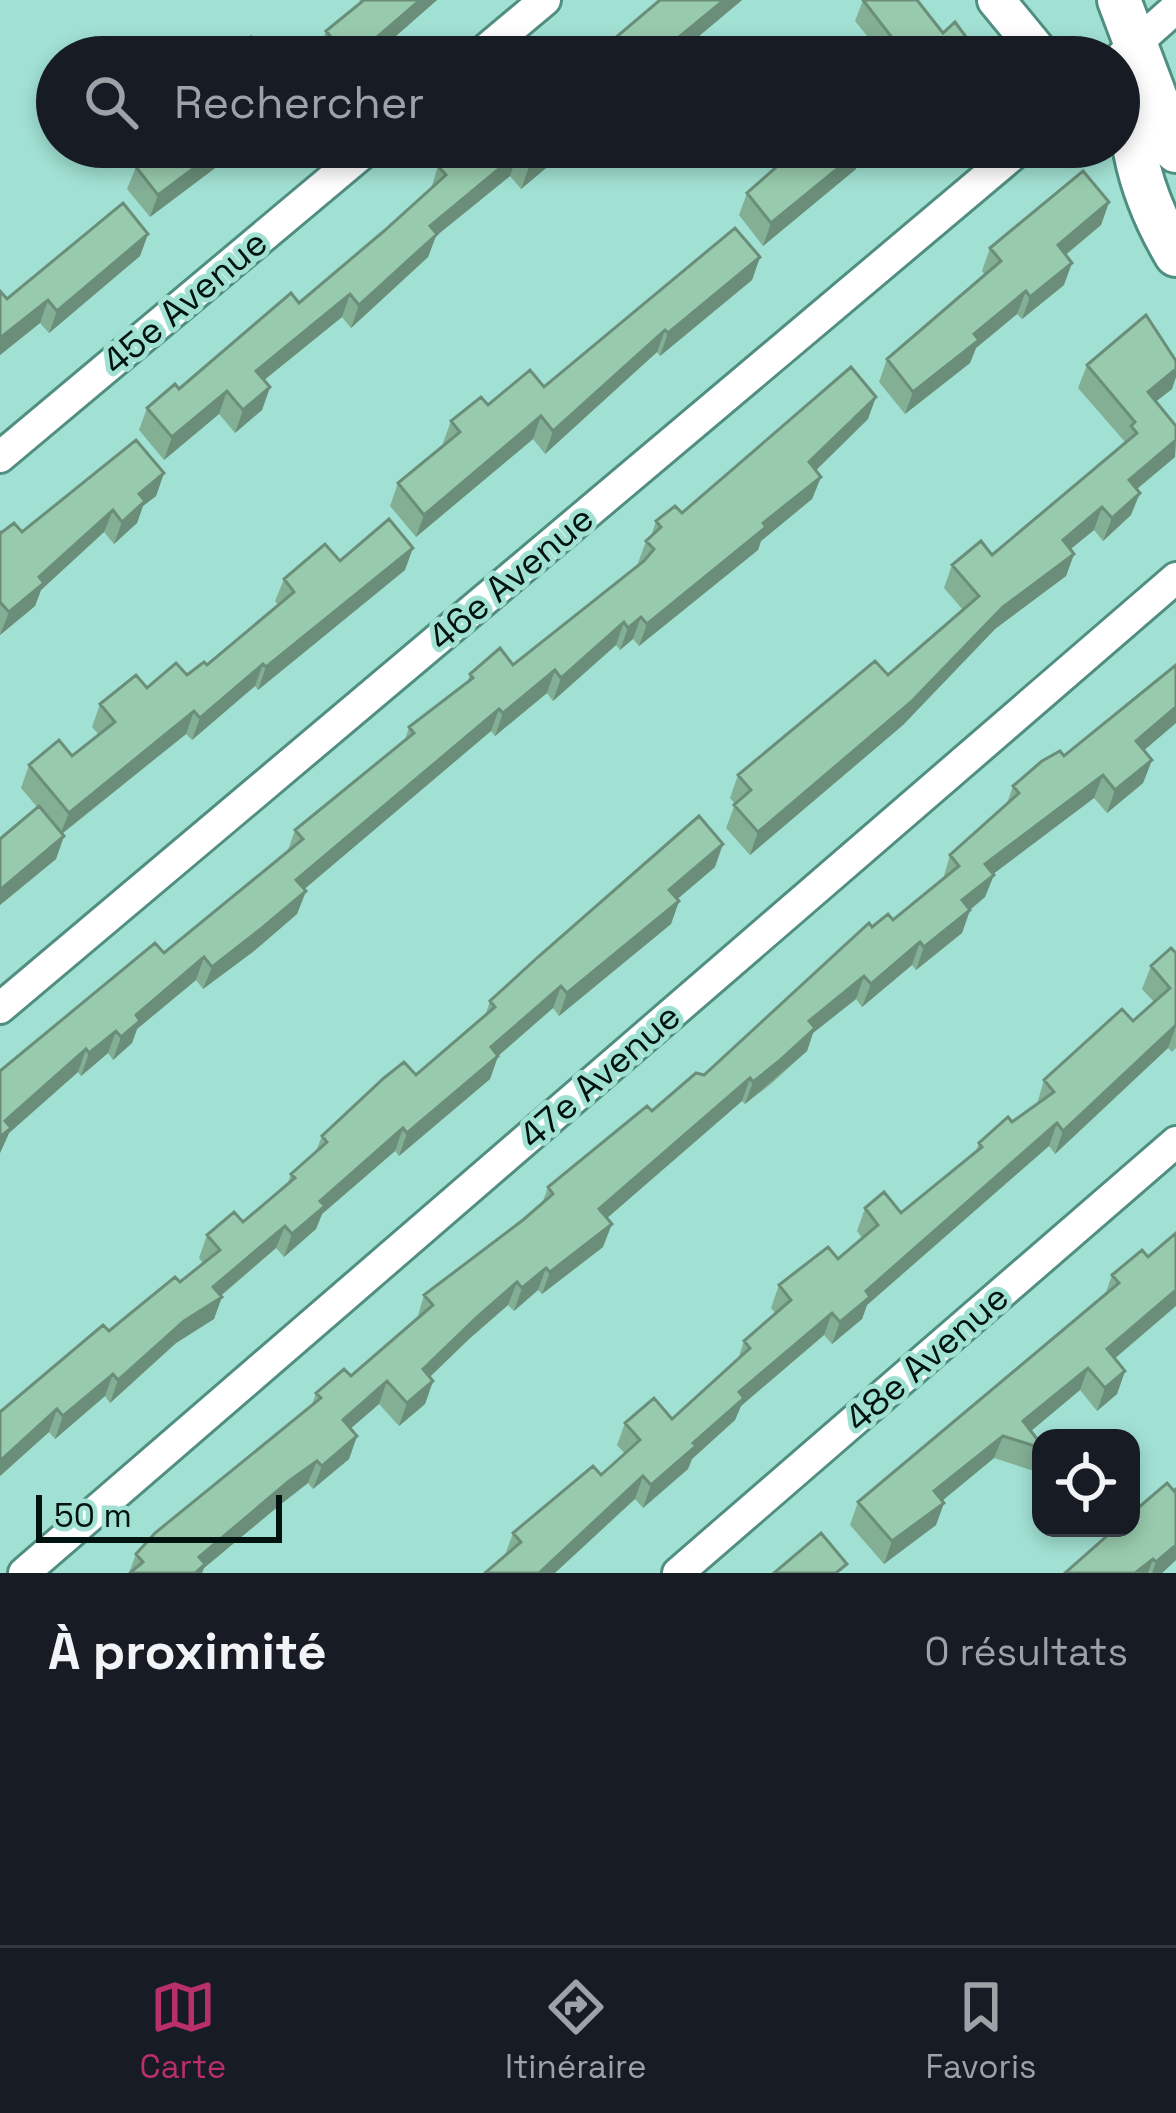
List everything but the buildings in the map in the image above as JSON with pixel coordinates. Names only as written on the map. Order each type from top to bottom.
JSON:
[{"type":"main road","points":[[1119,0],[1124,36]]},
{"type":"main road","points":[[1140,67],[1155,84],[1176,151]]},
{"type":"main road","points":[[1132,168],[1176,254]]},
{"type":"street","points":[[502,36],[545,0]]},
{"type":"street","points":[[996,0],[1026,36]]},
{"type":"street","points":[[1140,39],[1176,8]]},
{"type":"street","name":"45e Avenue","points":[[0,457],[345,168]]},
{"type":"street","name":"46e Avenue","points":[[0,1008],[997,168]]},
{"type":"street","name":"47e Avenue","points":[[24,1573],[1176,578]]},
{"type":"street","name":"48e Avenue","points":[[678,1573],[1176,1142]]}]
